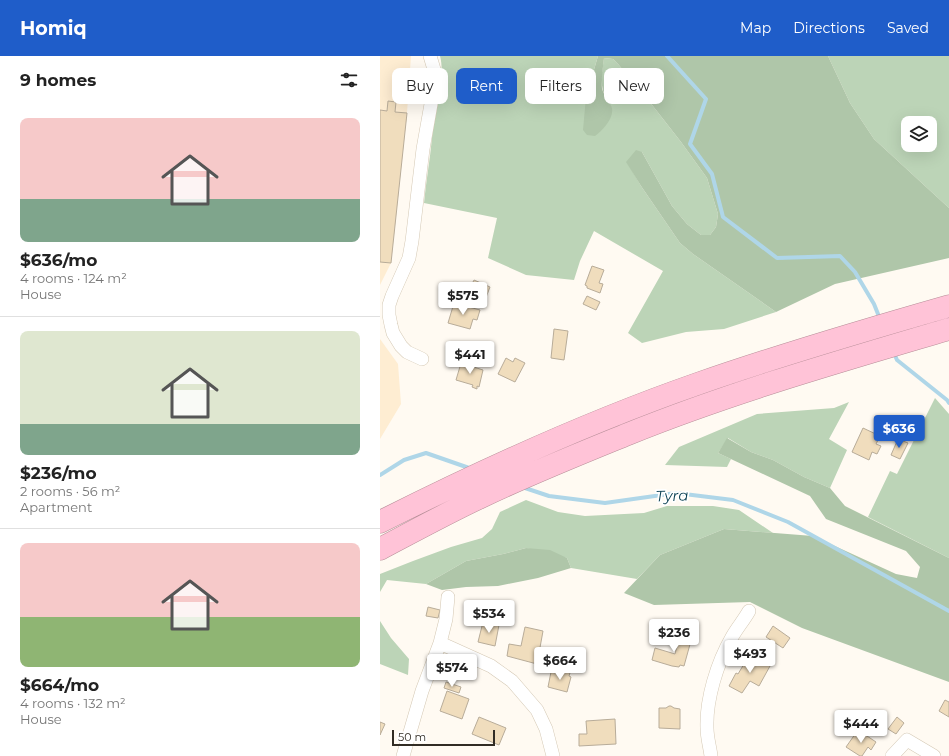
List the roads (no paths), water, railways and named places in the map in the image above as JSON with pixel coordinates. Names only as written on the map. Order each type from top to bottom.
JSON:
[{"type":"highway","points":[[380,522],[447,488],[620,413],[697,384],[825,342],[949,306]]},
{"type":"highway","points":[[380,549],[482,497],[629,434],[705,405],[832,364],[949,329]]},
{"type":"street","points":[[422,359],[407,352],[401,346],[393,333],[389,315],[389,305],[409,258],[412,241],[423,149],[436,76],[430,56]]},
{"type":"street","points":[[403,756],[422,691],[440,643],[446,619],[448,597]]},
{"type":"street","points":[[711,756],[707,729],[708,708],[713,682],[732,637],[749,611]]},
{"type":"street","points":[[440,643],[491,666],[512,681],[537,710],[546,730],[553,756]]},
{"type":"street","points":[[892,756],[907,740],[934,756]]},
{"type":"waterway","points":[[667,56],[706,99],[690,144],[712,174],[723,217],[777,258],[840,256],[855,272],[874,304],[880,319]]},
{"type":"waterway","points":[[894,353],[897,360],[949,403]]},
{"type":"waterway","name":"Tyra","points":[[380,475],[404,460],[426,453],[472,469]]},
{"type":"waterway","name":"Tyra","points":[[522,487],[549,496],[605,503],[676,493],[733,500],[788,522],[949,611]]}]
